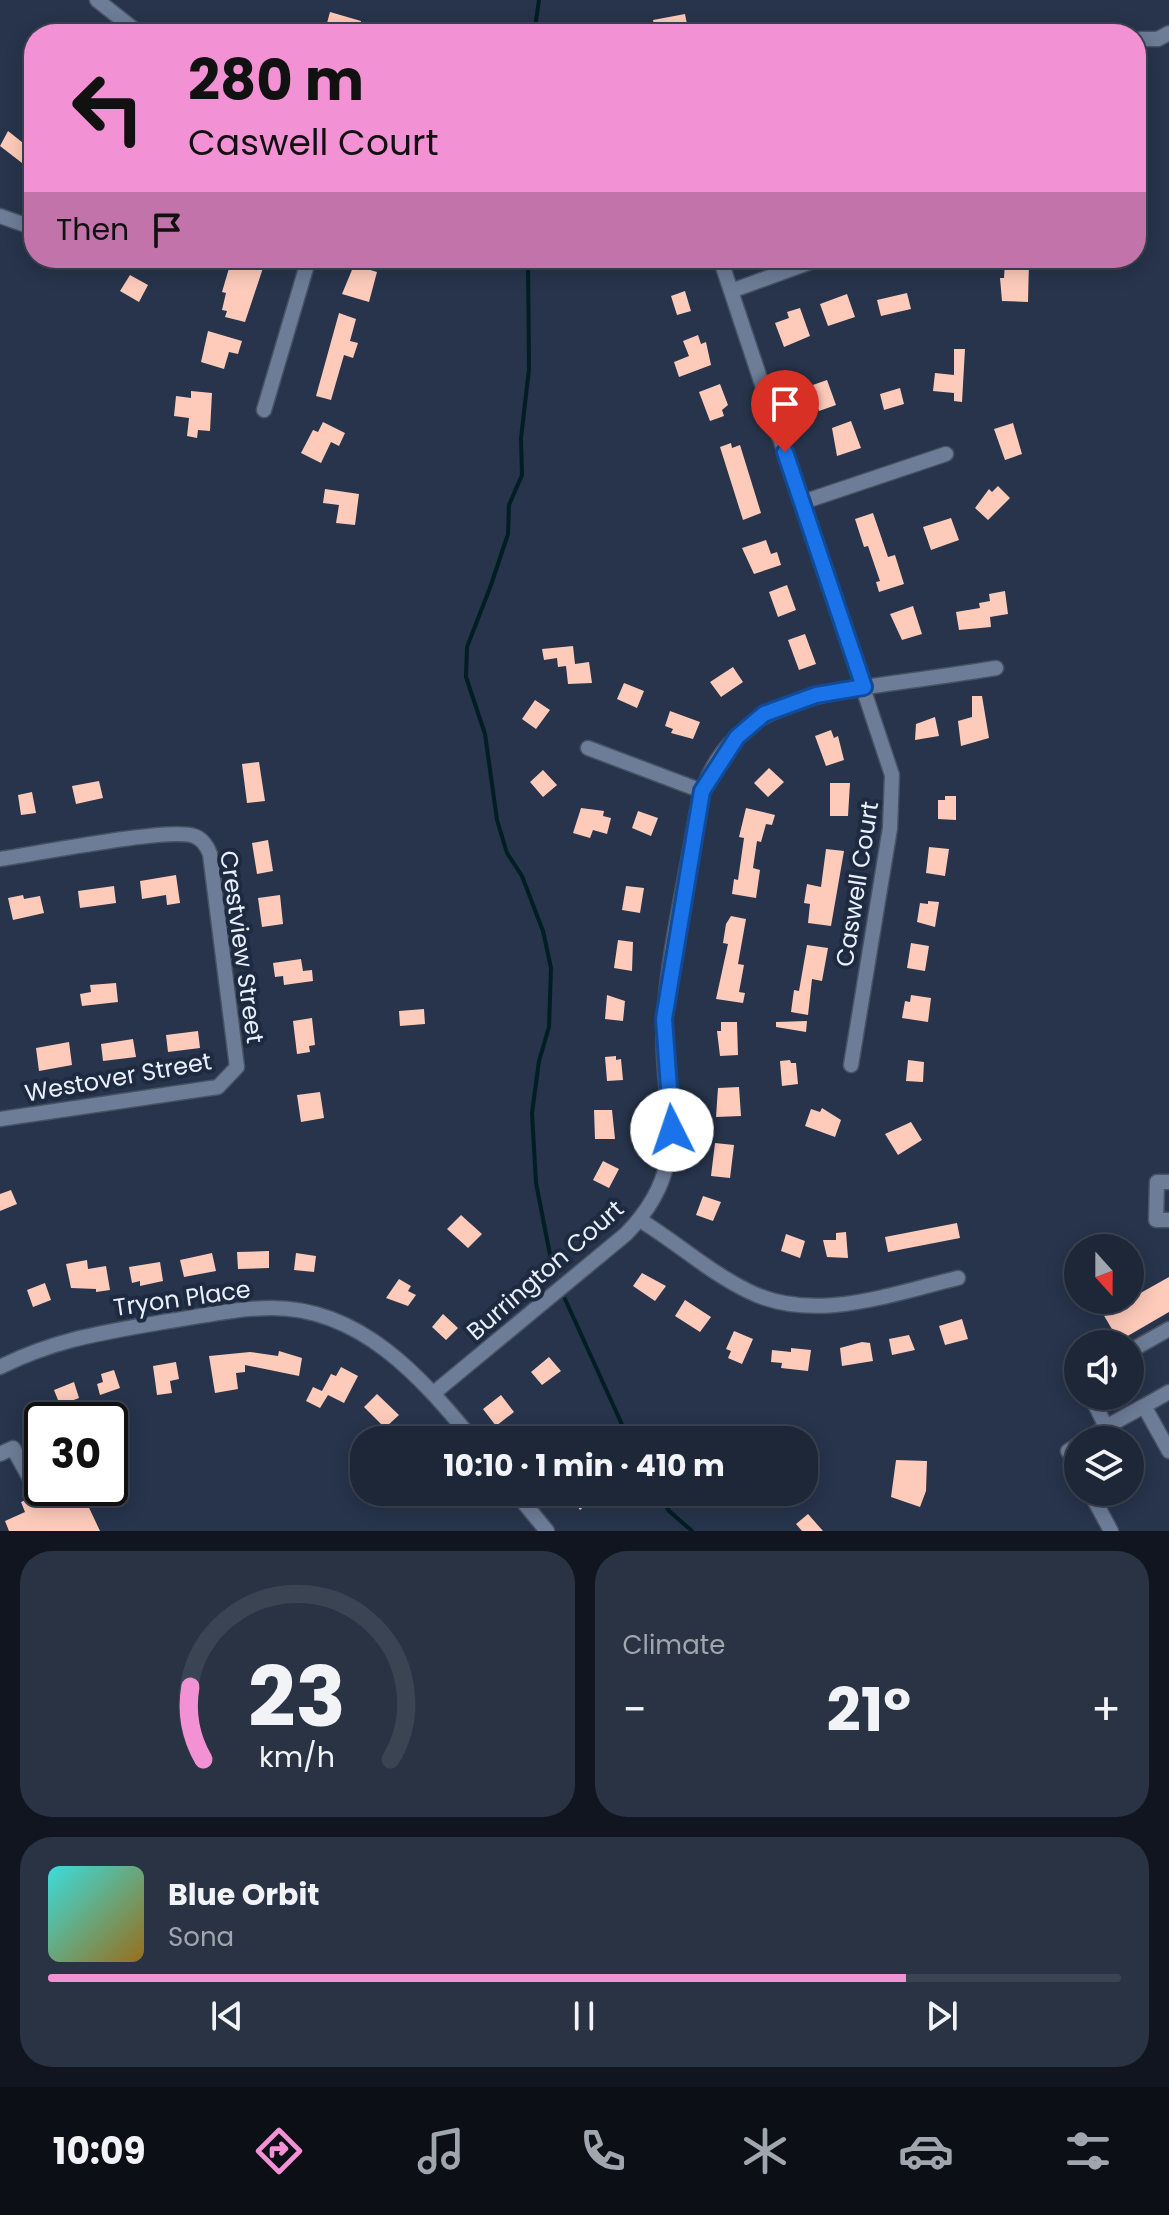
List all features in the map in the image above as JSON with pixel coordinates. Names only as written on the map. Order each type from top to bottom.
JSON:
[{"type":"street","points":[[97,0],[125,24]]},
{"type":"street","points":[[1146,39],[1158,39],[1169,33]]},
{"type":"street","points":[[0,216],[24,224]]},
{"type":"street","points":[[264,410],[306,268]]},
{"type":"street","name":"Caswell Court","points":[[723,268],[890,761],[893,791],[851,1065]]},
{"type":"street","points":[[731,291],[794,268]]},
{"type":"street","points":[[803,502],[946,454]]},
{"type":"street","name":"Burrington Court","points":[[435,1392],[640,1220],[661,1183],[671,1150],[664,1019],[702,791],[737,737],[764,714],[816,695],[996,668]]},
{"type":"street","points":[[588,748],[702,791]]},
{"type":"street","name":"Crestview Street","points":[[0,859],[157,836],[198,837],[210,854],[237,1067]]},
{"type":"street","name":"Westover Street","points":[[0,1119],[218,1087],[237,1067]]},
{"type":"street","points":[[1169,1182],[1157,1182],[1156,1220],[1169,1220]]},
{"type":"street","points":[[640,1220],[738,1286],[783,1304],[824,1306],[958,1278]]},
{"type":"street","name":"Tryon Place","points":[[0,1367],[41,1347],[75,1337],[241,1310],[273,1308],[314,1314],[352,1328],[403,1362],[435,1392],[462,1426]]},
{"type":"street","points":[[1144,1343],[1169,1329]]},
{"type":"street","points":[[1169,1392],[1144,1406],[1169,1451]]},
{"type":"street","points":[[1108,1426],[1137,1410]]},
{"type":"street","points":[[0,1454],[13,1448],[24,1468]]},
{"type":"street","points":[[526,1506],[547,1531]]},
{"type":"street","points":[[1098,1506],[1111,1531]]},
{"type":"building","points":[[330,12],[361,21],[360,24],[327,24]]},
{"type":"building","points":[[685,14],[687,24],[654,24],[653,20]]},
{"type":"building","points":[[8,131],[24,144],[24,160],[22,163],[0,146]]},
{"type":"building","points":[[229,268],[263,268],[245,322],[225,317],[227,311],[222,310],[226,293],[222,292]]},
{"type":"building","points":[[353,268],[377,272],[369,302],[342,294]]},
{"type":"building","points":[[1005,268],[1029,268],[1028,302],[1002,301],[1000,278],[1004,278]]},
{"type":"building","points":[[130,275],[148,285],[139,302],[120,291]]},
{"type":"building","points":[[685,291],[691,311],[677,315],[671,296]]},
{"type":"building","points":[[907,293],[911,309],[881,316],[877,300]]},
{"type":"building","points":[[847,294],[855,317],[828,326],[820,304]]},
{"type":"building","points":[[800,308],[810,336],[784,347],[775,323],[789,318],[787,312]]},
{"type":"building","points":[[339,313],[356,319],[350,341],[358,343],[353,358],[344,355],[331,400],[316,396]]},
{"type":"building","points":[[208,331],[242,341],[238,354],[229,352],[224,369],[201,362]]},
{"type":"building","points":[[698,335],[701,344],[706,342],[711,365],[679,377],[674,362],[689,356],[683,341]]},
{"type":"building","points":[[954,349],[965,349],[962,402],[954,401],[954,393],[933,391],[935,373],[954,375]]},
{"type":"building","points":[[827,380],[836,405],[819,411],[810,386]]},
{"type":"building","points":[[720,384],[728,405],[722,410],[724,416],[710,421],[699,392]]},
{"type":"building","points":[[900,388],[904,404],[884,410],[880,394]]},
{"type":"building","points":[[191,391],[212,393],[210,431],[198,430],[197,438],[187,436],[189,418],[174,416],[176,396],[191,398]]},
{"type":"building","points":[[851,421],[861,448],[837,456],[832,428]]},
{"type":"building","points":[[323,422],[345,433],[339,446],[331,442],[321,463],[301,453],[313,430],[318,432]]},
{"type":"building","points":[[1013,423],[1022,454],[1005,460],[994,429]]},
{"type":"building","points":[[731,443],[732,448],[740,445],[761,513],[743,520],[720,447]]},
{"type":"building","points":[[998,486],[1010,498],[988,520],[975,508],[989,489],[992,492]]},
{"type":"building","points":[[325,489],[359,494],[355,525],[336,523],[339,505],[323,503]]},
{"type":"building","points":[[873,513],[888,557],[895,555],[904,584],[879,592],[876,582],[880,581],[855,519]]},
{"type":"building","points":[[951,518],[959,540],[931,550],[923,527]]},
{"type":"building","points":[[766,540],[771,554],[777,552],[781,565],[754,574],[742,548]]},
{"type":"building","points":[[787,585],[796,610],[778,617],[769,592]]},
{"type":"building","points":[[1005,591],[1008,614],[990,617],[991,627],[959,630],[956,612],[980,608],[979,603],[990,601],[989,594]]},
{"type":"building","points":[[913,606],[922,634],[902,640],[890,614]]},
{"type":"building","points":[[805,634],[816,664],[799,670],[788,640]]},
{"type":"building","points":[[573,646],[575,664],[589,662],[592,683],[568,684],[566,666],[558,667],[557,658],[544,660],[542,649]]},
{"type":"building","points":[[733,667],[743,682],[721,697],[710,682]]},
{"type":"building","points":[[624,683],[644,691],[637,708],[617,699]]},
{"type":"building","points":[[972,696],[982,696],[989,738],[961,746],[958,721],[972,717]]},
{"type":"building","points":[[535,700],[550,710],[536,729],[522,719]]},
{"type":"building","points":[[670,711],[700,722],[693,739],[671,733],[673,729],[665,726]]},
{"type":"building","points":[[935,717],[939,736],[915,740],[916,724]]},
{"type":"building","points":[[831,730],[834,738],[838,736],[844,760],[826,766],[815,736]]},
{"type":"building","points":[[259,762],[265,801],[247,803],[242,764]]},
{"type":"building","points":[[769,768],[784,782],[768,797],[754,783]]},
{"type":"building","points":[[543,770],[557,785],[543,797],[530,782]]},
{"type":"building","points":[[99,781],[103,798],[76,804],[72,786]]},
{"type":"building","points":[[830,783],[850,783],[848,816],[830,816]]},
{"type":"building","points":[[32,792],[36,813],[21,815],[18,795]]},
{"type":"building","points":[[945,796],[956,796],[956,820],[938,819],[938,800],[945,800]]},
{"type":"building","points":[[581,808],[604,811],[603,816],[611,818],[607,834],[593,830],[590,838],[573,833]]},
{"type":"building","points":[[746,808],[775,815],[772,825],[766,824],[761,842],[757,841],[753,868],[760,870],[756,898],[732,894],[734,879],[738,880],[744,838],[739,837]]},
{"type":"building","points":[[638,811],[658,818],[651,836],[632,828]]},
{"type":"building","points":[[268,840],[273,871],[257,874],[252,843]]},
{"type":"building","points":[[929,847],[949,849],[945,876],[926,873]]},
{"type":"building","points":[[826,849],[844,851],[831,926],[808,923],[810,904],[804,903],[807,884],[821,887]]},
{"type":"building","points":[[176,875],[180,903],[167,905],[166,895],[142,899],[140,881]]},
{"type":"building","points":[[114,886],[116,903],[80,908],[78,891]]},
{"type":"building","points":[[626,886],[644,888],[640,913],[622,910]]},
{"type":"building","points":[[23,895],[24,899],[40,896],[44,913],[13,920],[8,898]]},
{"type":"building","points":[[280,895],[283,924],[262,927],[258,898]]},
{"type":"building","points":[[928,901],[939,902],[935,927],[917,922],[920,903],[928,904]]},
{"type":"building","points":[[731,916],[746,919],[738,964],[744,965],[739,992],[745,993],[743,1003],[716,999],[728,944],[723,943],[726,924]]},
{"type":"building","points":[[618,940],[633,942],[632,971],[614,968]]},
{"type":"building","points":[[911,943],[929,946],[925,971],[907,968]]},
{"type":"building","points":[[807,945],[828,948],[822,981],[812,979],[808,1015],[791,1012],[794,990],[799,991]]},
{"type":"building","points":[[301,959],[303,971],[312,970],[313,981],[284,985],[283,976],[275,977],[273,963]]},
{"type":"building","points":[[116,983],[118,1002],[82,1006],[80,994],[91,992],[90,985]]},
{"type":"building","points":[[607,995],[625,1001],[623,1021],[605,1019]]},
{"type":"building","points":[[911,995],[931,998],[928,1022],[902,1018],[905,1001],[910,1002]]},
{"type":"building","points":[[424,1009],[425,1024],[400,1026],[399,1011]]},
{"type":"building","points":[[312,1018],[315,1045],[309,1046],[310,1052],[297,1054],[293,1021]]},
{"type":"building","points":[[807,1021],[806,1032],[776,1027],[776,1022]]},
{"type":"building","points":[[721,1022],[737,1022],[738,1055],[720,1056],[717,1031],[721,1031]]},
{"type":"building","points":[[198,1031],[200,1048],[168,1052],[166,1035]]},
{"type":"building","points":[[133,1039],[136,1057],[103,1061],[101,1044]]},
{"type":"building","points":[[69,1042],[72,1065],[39,1071],[36,1048]]},
{"type":"building","points":[[616,1056],[616,1060],[621,1059],[623,1080],[607,1081],[605,1057]]},
{"type":"building","points":[[908,1060],[924,1062],[923,1082],[906,1081]]},
{"type":"building","points":[[780,1061],[796,1063],[798,1084],[782,1086]]},
{"type":"building","points":[[739,1087],[741,1116],[716,1117],[718,1088]]},
{"type":"building","points":[[320,1092],[324,1118],[301,1122],[297,1095]]},
{"type":"building","points":[[822,1108],[841,1120],[835,1137],[805,1126],[811,1109],[820,1112]]},
{"type":"building","points":[[594,1110],[612,1110],[615,1139],[595,1139]]},
{"type":"building","points":[[911,1122],[922,1140],[898,1155],[885,1134]]},
{"type":"building","points":[[715,1143],[734,1145],[730,1178],[711,1176]]},
{"type":"building","points":[[603,1161],[619,1169],[609,1188],[593,1180]]},
{"type":"building","points":[[11,1190],[17,1204],[0,1211],[0,1194]]},
{"type":"building","points":[[703,1196],[721,1202],[713,1221],[696,1215]]},
{"type":"building","points":[[461,1215],[482,1234],[468,1248],[447,1229]]},
{"type":"building","points":[[957,1223],[960,1238],[888,1252],[885,1237]]},
{"type":"building","points":[[846,1232],[848,1258],[827,1257],[823,1240],[836,1240],[836,1233]]},
{"type":"building","points":[[786,1234],[805,1241],[800,1258],[781,1251]]},
{"type":"building","points":[[269,1251],[269,1268],[238,1269],[237,1252]]},
{"type":"building","points":[[212,1253],[216,1271],[184,1277],[180,1260]]},
{"type":"building","points":[[296,1253],[316,1256],[314,1272],[294,1270]]},
{"type":"building","points":[[87,1260],[88,1269],[106,1266],[110,1290],[96,1292],[96,1289],[71,1288],[66,1264]]},
{"type":"building","points":[[160,1262],[163,1281],[140,1286],[140,1281],[132,1283],[129,1267]]},
{"type":"building","points":[[642,1273],[666,1286],[655,1301],[633,1286]]},
{"type":"building","points":[[1169,1277],[1169,1312],[1138,1330],[1112,1330],[1103,1314],[1144,1314],[1144,1291]]},
{"type":"building","points":[[399,1279],[411,1286],[408,1291],[416,1295],[408,1306],[386,1298]]},
{"type":"building","points":[[45,1283],[51,1300],[33,1307],[27,1290]]},
{"type":"building","points":[[685,1300],[711,1317],[700,1332],[675,1316]]},
{"type":"building","points":[[443,1314],[458,1328],[446,1340],[432,1327]]},
{"type":"building","points":[[962,1319],[968,1339],[945,1345],[939,1326]]},
{"type":"building","points":[[734,1331],[753,1339],[742,1364],[728,1358],[731,1351],[726,1349]]},
{"type":"building","points":[[909,1335],[915,1350],[892,1355],[889,1339]]},
{"type":"building","points":[[870,1343],[873,1361],[842,1366],[840,1348]]},
{"type":"building","points":[[791,1348],[811,1350],[808,1371],[781,1368],[782,1363],[771,1362],[772,1350],[791,1352]]},
{"type":"building","points":[[279,1351],[302,1358],[299,1376],[245,1365],[245,1372],[236,1373],[238,1389],[215,1393],[209,1356],[250,1352],[278,1356]]},
{"type":"building","points":[[549,1357],[561,1371],[542,1385],[531,1372]]},
{"type":"building","points":[[176,1362],[179,1379],[170,1381],[172,1393],[157,1395],[153,1366]]},
{"type":"building","points":[[341,1367],[358,1376],[344,1403],[328,1395],[320,1408],[306,1401],[313,1387],[322,1391],[331,1374],[336,1376]]},
{"type":"building","points":[[114,1370],[120,1388],[100,1395],[97,1384],[103,1382],[101,1374]]},
{"type":"building","points":[[74,1382],[79,1398],[59,1402],[54,1390]]},
{"type":"building","points":[[377,1394],[399,1415],[383,1426],[364,1407]]},
{"type":"building","points":[[501,1395],[514,1412],[496,1426],[483,1409]]},
{"type":"building","points":[[896,1460],[927,1461],[926,1491],[920,1507],[891,1497]]},
{"type":"building","points":[[24,1501],[24,1506],[88,1506],[100,1531],[9,1531],[5,1521],[25,1512],[21,1502]]},
{"type":"building","points":[[808,1514],[823,1531],[802,1531],[796,1524]]},
{"type":"waterway","points":[[535,24],[539,0]]},
{"type":"waterway","points":[[528,268],[529,369],[521,438],[522,475],[509,505],[508,534],[467,647],[466,677],[485,734],[497,820],[507,853],[522,876],[543,931],[551,968],[549,1027],[539,1061],[532,1113],[536,1183],[554,1275]]},
{"type":"waterway","points":[[565,1299],[623,1426]]},
{"type":"waterway","points":[[666,1506],[692,1531]]},
{"type":"route","points":[[672,1130],[663,1043],[664,1019],[702,791],[715,765],[737,737],[764,714],[816,695],[864,687],[785,452]]}]
